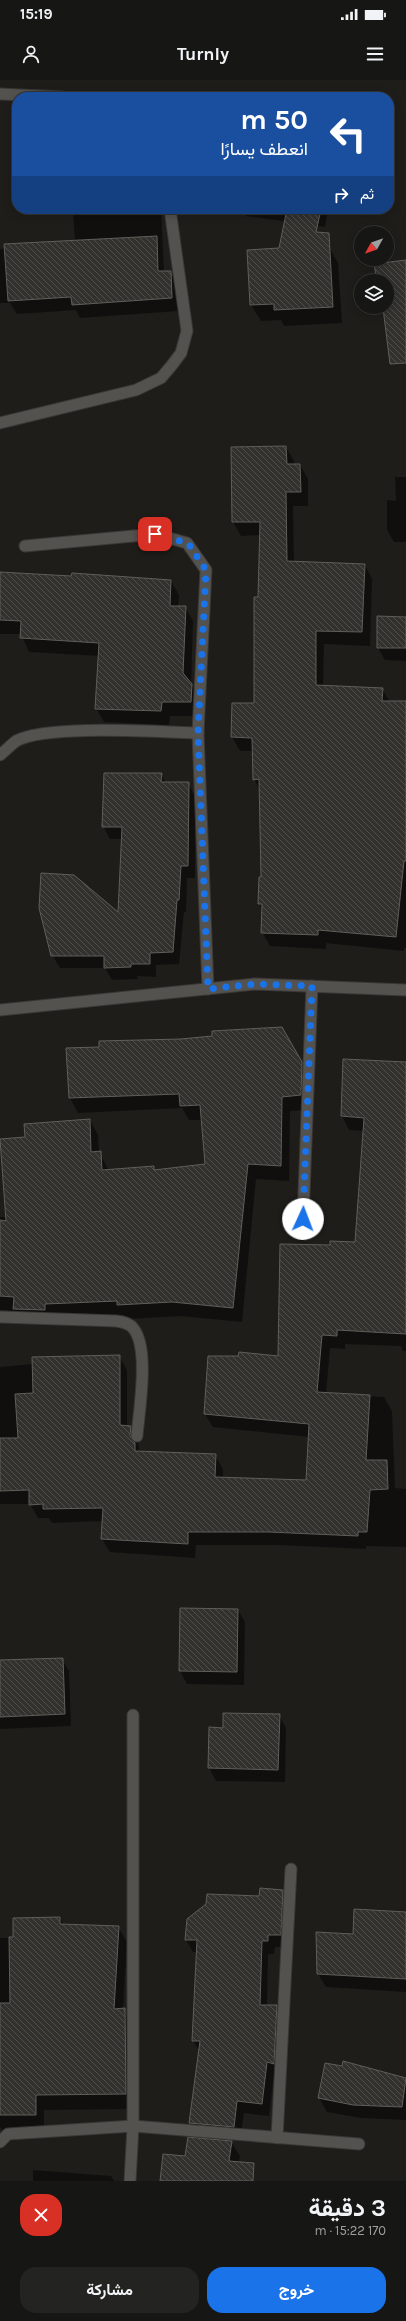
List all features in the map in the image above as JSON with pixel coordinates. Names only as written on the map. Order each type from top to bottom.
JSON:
[{"type":"street","points":[[0,94],[12,95]]},
{"type":"street","points":[[0,423],[136,390],[161,378],[172,365],[181,353],[187,331],[171,214]]},
{"type":"street","points":[[25,546],[155,534],[188,543],[206,570],[198,733],[208,989]]},
{"type":"street","points":[[0,755],[17,741],[48,733],[120,730],[198,733]]},
{"type":"street","points":[[0,1010],[255,984],[406,990]]},
{"type":"street","points":[[303,1219],[312,986]]},
{"type":"street","points":[[0,1317],[116,1321],[128,1323],[133,1327],[139,1337],[142,1358],[137,1436]]},
{"type":"street","points":[[130,2181],[132,2126],[133,1715]]},
{"type":"street","points":[[277,2138],[291,1869]]},
{"type":"street","points":[[0,2142],[8,2134],[132,2126],[359,2144]]},
{"type":"building","points":[[286,214],[320,214],[316,232],[329,233],[333,307],[274,310],[274,304],[250,305],[247,250],[279,248]]},
{"type":"building","points":[[157,236],[158,271],[171,271],[172,298],[72,305],[71,297],[8,301],[4,244]]},
{"type":"building","points":[[406,260],[406,363],[390,364],[384,314],[394,314],[394,274],[376,274],[374,266],[394,266],[394,262]]},
{"type":"building","points":[[286,446],[287,464],[300,464],[301,492],[286,492],[287,561],[365,564],[362,632],[316,631],[316,685],[383,688],[382,701],[406,701],[406,861],[404,861],[396,937],[318,930],[318,935],[261,933],[262,904],[258,904],[259,877],[261,877],[259,779],[253,780],[252,738],[231,737],[232,703],[254,703],[254,597],[258,597],[260,522],[232,522],[231,447]]},
{"type":"building","points":[[0,572],[71,576],[72,573],[171,580],[170,606],[186,606],[183,673],[192,684],[191,702],[162,702],[161,711],[95,709],[99,643],[20,638],[21,621],[0,620]]},
{"type":"building","points":[[377,616],[406,617],[406,648],[377,648]]},
{"type":"building","points":[[104,773],[162,773],[161,782],[189,782],[188,866],[181,866],[173,952],[150,953],[150,964],[131,964],[131,967],[104,968],[104,956],[51,956],[39,908],[41,873],[74,875],[118,912],[122,827],[102,827]]},
{"type":"building","points":[[282,1027],[302,1062],[301,1095],[282,1097],[281,1166],[248,1164],[233,1308],[172,1302],[117,1305],[117,1301],[45,1304],[45,1310],[13,1309],[14,1297],[0,1296],[0,1220],[6,1221],[0,1139],[25,1137],[24,1124],[90,1119],[91,1152],[101,1151],[102,1170],[154,1166],[154,1170],[205,1164],[200,1105],[180,1106],[179,1094],[69,1098],[66,1048],[99,1047],[99,1041],[181,1039],[212,1036],[212,1031]]},
{"type":"building","points":[[343,1059],[406,1062],[406,1334],[337,1330],[337,1336],[322,1335],[317,1392],[370,1395],[366,1460],[387,1460],[388,1489],[370,1490],[367,1532],[358,1532],[358,1536],[269,1532],[188,1532],[188,1544],[101,1539],[103,1508],[43,1509],[43,1504],[29,1505],[29,1490],[0,1491],[0,1438],[18,1438],[15,1394],[33,1393],[32,1357],[120,1355],[120,1425],[131,1426],[130,1436],[135,1443],[135,1451],[216,1454],[215,1477],[306,1480],[309,1424],[204,1414],[208,1356],[238,1356],[239,1352],[278,1356],[280,1244],[330,1245],[330,1241],[355,1242],[364,1118],[341,1116]]},
{"type":"building","points":[[180,1608],[238,1609],[237,1672],[179,1671]]},
{"type":"building","points":[[63,1658],[65,1714],[0,1717],[0,1660]]},
{"type":"building","points":[[223,1713],[280,1714],[278,1770],[208,1768],[209,1727],[223,1728]]},
{"type":"building","points":[[260,1888],[283,1890],[281,1935],[268,1935],[268,1941],[262,1941],[260,2005],[277,2005],[274,2064],[267,2062],[262,2104],[237,2101],[234,2127],[189,2123],[200,2041],[192,2041],[197,1940],[185,1940],[187,1919],[206,1904],[207,1894],[259,1896]]},
{"type":"building","points":[[354,1909],[406,1912],[406,1979],[317,1974],[316,1932],[353,1934]]},
{"type":"building","points":[[60,1917],[60,1924],[119,1926],[114,2009],[125,2008],[126,2094],[36,2095],[36,2115],[0,2115],[0,2003],[10,2003],[9,1937],[13,1937],[13,1918]]},
{"type":"building","points":[[343,2061],[406,2078],[402,2107],[353,2105],[318,2098],[325,2063],[342,2066]]},
{"type":"building","points":[[188,2137],[232,2141],[229,2161],[254,2163],[253,2181],[160,2181],[163,2154],[185,2156]]},
{"type":"route","points":[[155,534],[188,543],[206,570],[198,733],[208,989],[255,984],[312,986],[303,1219]]}]
